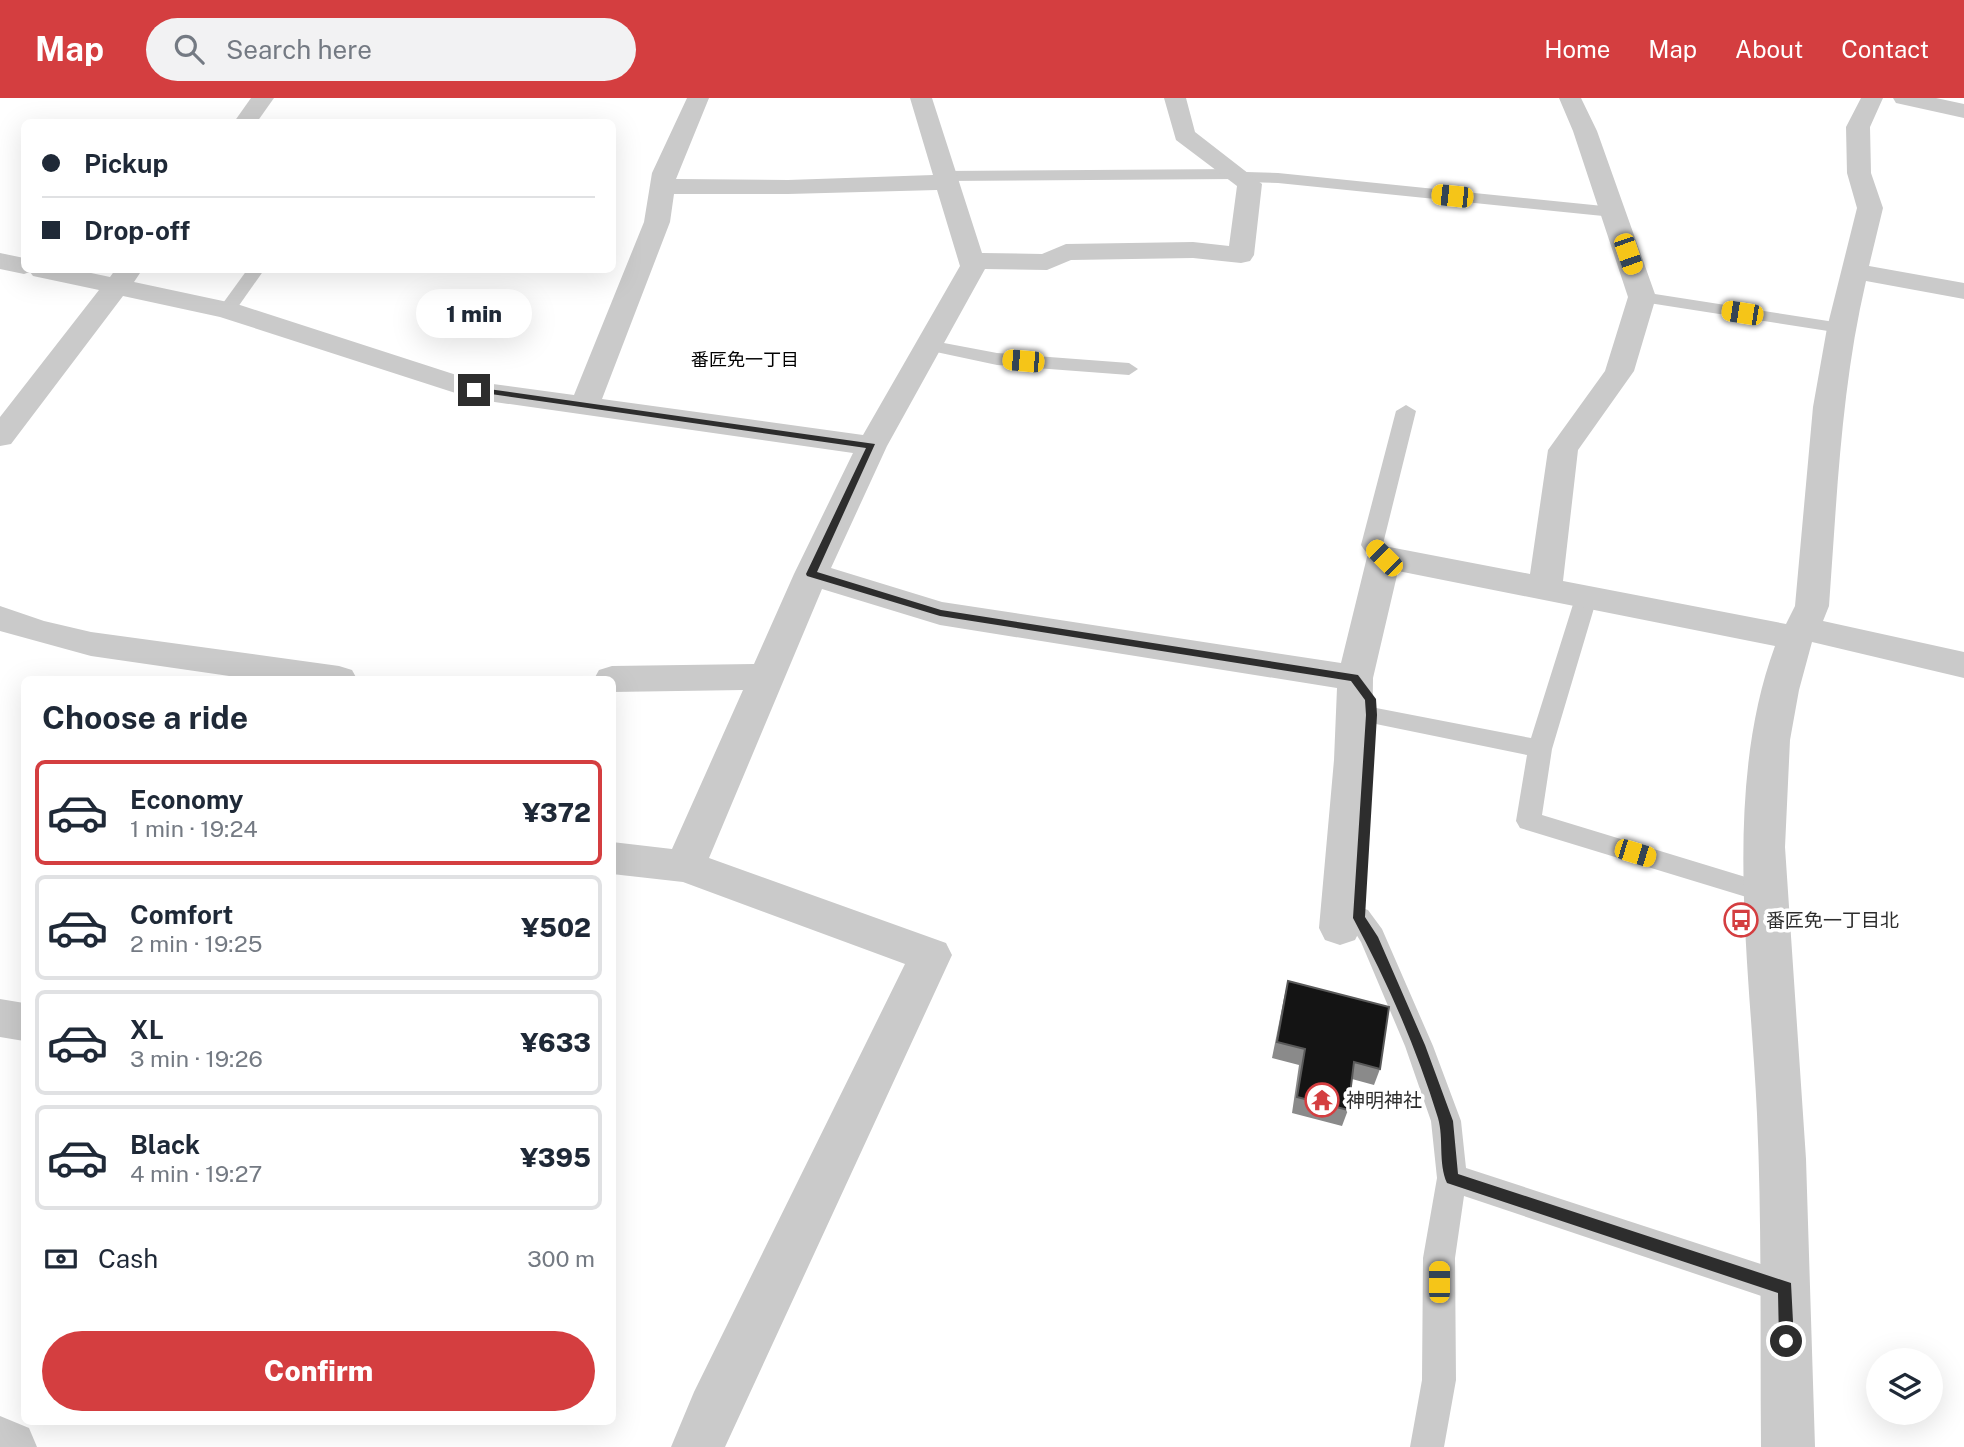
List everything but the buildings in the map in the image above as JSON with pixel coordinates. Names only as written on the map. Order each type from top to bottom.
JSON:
[{"type":"street","points":[[247,119],[263,98]]},
{"type":"street","points":[[584,407],[657,222],[664,173],[698,98]]},
{"type":"street","points":[[685,866],[811,574],[872,446],[973,266],[921,98]]},
{"type":"street","points":[[972,261],[1047,262],[1066,252],[1193,250],[1241,255],[1250,184],[1184,135],[1175,98]]},
{"type":"street","points":[[1545,589],[1563,450],[1619,371],[1642,297],[1585,131],[1570,98]]},
{"type":"street","points":[[1788,1447],[1781,1121],[1766,893],[1765,823],[1772,740],[1781,692],[1800,633],[1812,606],[1828,407],[1841,328],[1870,208],[1859,173],[1858,127],[1872,98]]},
{"type":"street","points":[[1904,98],[1964,111]]},
{"type":"street","points":[[662,186],[788,187],[944,179]]},
{"type":"street","points":[[0,261],[21,265]]},
{"type":"street","points":[[1855,271],[1964,290]]},
{"type":"street","points":[[77,273],[123,277],[474,390],[872,446]]},
{"type":"street","points":[[0,437],[123,277]]},
{"type":"street","points":[[1350,923],[1355,678],[1384,558],[1586,598],[1800,633],[1964,665]]},
{"type":"street","points":[[811,574],[940,613],[1355,678],[1371,699],[1371,715],[1350,923]]},
{"type":"street","points":[[0,618],[36,631],[91,644],[318,676]]},
{"type":"street","points":[[616,679],[768,677]]},
{"type":"street","points":[[616,858],[685,866],[930,955],[698,1447]]},
{"type":"street","points":[[0,1018],[21,1022]]},
{"type":"street","points":[[0,1443],[10,1447]]},
{"type":"lane","points":[[944,179],[1241,175],[1613,212]]},
{"type":"lane","points":[[227,310],[253,273]]},
{"type":"lane","points":[[1642,297],[1841,328]]},
{"type":"lane","points":[[929,345],[997,359],[1129,369]]},
{"type":"lane","points":[[1384,558],[1372,545],[1406,411]]},
{"type":"lane","points":[[1586,598],[1540,749],[1530,821],[1766,893]]},
{"type":"lane","points":[[1371,715],[1540,749]]},
{"type":"lane","points":[[1350,923],[1372,937],[1419,1045],[1446,1121],[1452,1178],[1439,1258],[1439,1380],[1427,1447]]},
{"type":"lane","points":[[1452,1178],[1785,1288]]},
{"type":"place","name":"番匠免一丁目北","points":[[1741,920]]},
{"type":"place","name":"神明神社","points":[[1322,1100]]},
{"type":"district","name":"番匠免一丁目","points":[[745,359]]},
{"type":"route","points":[[474,390],[872,446],[811,574],[940,613],[1355,678],[1371,699],[1359,918],[1372,937],[1419,1045],[1446,1121],[1452,1178],[1785,1288],[1786,1341]]}]
